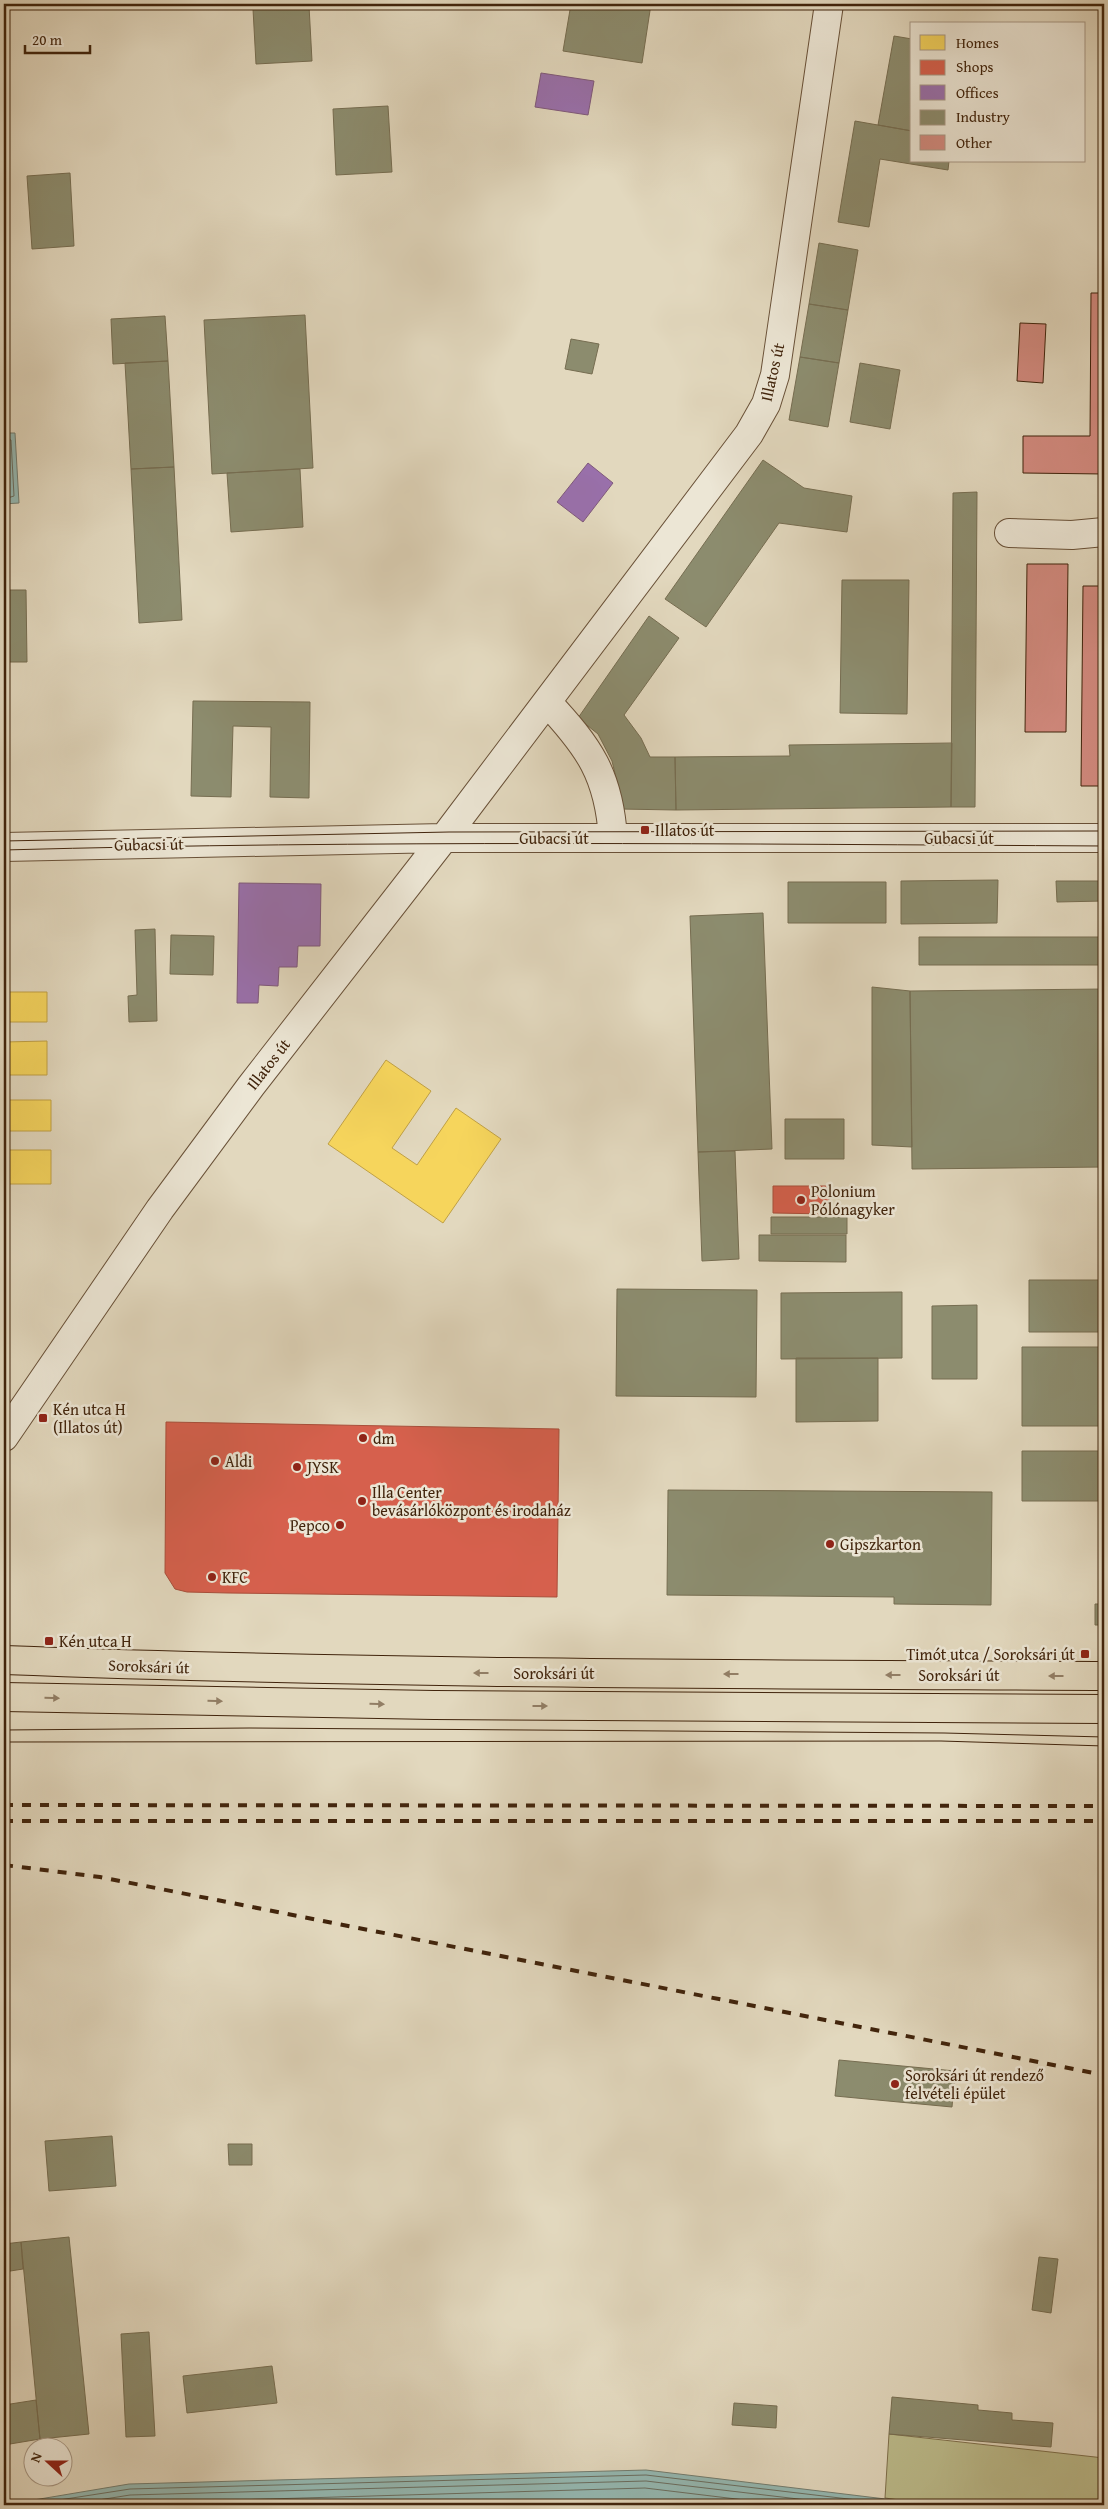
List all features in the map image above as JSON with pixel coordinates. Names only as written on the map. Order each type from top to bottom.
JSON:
[{"type":"main road","name":"Soroksári út","points":[[4,1660],[239,1669],[432,1672],[1104,1676]]},
{"type":"main road","name":"Soroksári út","points":[[4,1697],[444,1706],[1104,1709]]},
{"type":"street","name":"Illatos út","points":[[4,1437],[160,1209],[228,1117],[444,838],[749,434],[766,404],[775,375],[829,4]]},
{"type":"street","points":[[1009,533],[1072,536],[1104,532]]},
{"type":"street","points":[[547,702],[576,734],[599,770],[610,802],[613,838]]},
{"type":"street","name":"Gubacsi út","points":[[4,847],[444,838],[1104,838]]},
{"type":"green space","points":[[889,2434],[1104,2458],[1104,2505],[935,2505],[885,2498]]},
{"type":"water","points":[[4,433],[15,433],[19,503],[4,504]]},
{"type":"water","points":[[646,2470],[935,2505],[4,2505],[129,2484]]},
{"type":"building: Homes","points":[[4,992],[47,992],[47,1022],[4,1022]]},
{"type":"building: Homes","points":[[47,1041],[47,1075],[4,1075],[4,1042]]},
{"type":"building: Homes","points":[[386,1060],[431,1091],[392,1148],[417,1165],[456,1108],[501,1139],[443,1223],[328,1144]]},
{"type":"building: Homes","points":[[4,1100],[51,1100],[51,1131],[4,1131]]},
{"type":"building: Homes","points":[[4,1150],[51,1150],[51,1184],[4,1184]]},
{"type":"building: Shops","name":"Polonium Pólónagyker","points":[[773,1186],[829,1186],[829,1214],[773,1213]]},
{"type":"building: Shops","name":"Illa Center bevásárlóközpont és irodaház","points":[[166,1422],[559,1429],[557,1597],[228,1593],[187,1592],[175,1589],[165,1573]]},
{"type":"building: Offices","points":[[541,73],[594,81],[588,115],[535,107]]},
{"type":"building: Offices","points":[[588,463],[613,483],[583,522],[557,502]]},
{"type":"building: Offices","points":[[239,883],[321,884],[320,946],[298,946],[297,967],[279,967],[278,986],[259,985],[258,1003],[237,1003]]},
{"type":"building: Industry","points":[[571,4],[651,4],[642,63],[563,51]]},
{"type":"building: Industry","points":[[309,6],[312,61],[256,64],[253,9]]},
{"type":"building: Industry","points":[[894,36],[910,39],[910,131],[878,125]]},
{"type":"building: Industry","points":[[388,106],[392,172],[336,175],[333,109]]},
{"type":"building: Industry","points":[[855,121],[910,131],[910,162],[949,162],[948,170],[880,159],[869,227],[838,222]]},
{"type":"building: Industry","points":[[70,173],[74,246],[32,249],[27,176]]},
{"type":"building: Industry","points":[[819,243],[858,250],[848,310],[809,304]]},
{"type":"building: Industry","points":[[809,304],[848,310],[839,363],[800,357]]},
{"type":"building: Industry","points":[[305,315],[313,468],[212,474],[204,320]]},
{"type":"building: Industry","points":[[165,316],[168,361],[113,364],[111,319]]},
{"type":"building: Industry","points":[[571,339],[599,344],[592,374],[565,369]]},
{"type":"building: Industry","points":[[800,357],[839,363],[828,427],[789,420]]},
{"type":"building: Industry","points":[[168,361],[174,467],[131,469],[125,363]]},
{"type":"building: Industry","points":[[860,363],[900,370],[890,429],[850,422]]},
{"type":"building: Industry","points":[[763,460],[804,488],[852,496],[847,532],[779,523],[706,627],[665,599]]},
{"type":"building: Industry","points":[[174,467],[182,620],[139,623],[131,469]]},
{"type":"building: Industry","points":[[300,469],[303,527],[231,532],[227,473]]},
{"type":"building: Industry","points":[[977,492],[975,807],[951,807],[953,493]]},
{"type":"building: Industry","points":[[842,580],[909,580],[907,714],[840,713]]},
{"type":"building: Industry","points":[[7,590],[26,590],[27,662],[8,662]]},
{"type":"building: Industry","points":[[649,616],[679,638],[624,715],[641,738],[650,757],[675,757],[676,810],[620,809],[618,786],[612,761],[598,734],[578,718]]},
{"type":"building: Industry","points":[[193,701],[310,702],[309,798],[270,797],[271,727],[233,726],[231,797],[191,796]]},
{"type":"building: Industry","points":[[952,743],[951,807],[676,810],[675,757],[790,756],[789,745]]},
{"type":"building: Industry","points":[[998,880],[997,923],[901,924],[901,881]]},
{"type":"building: Industry","points":[[1056,881],[1104,881],[1104,901],[1057,902]]},
{"type":"building: Industry","points":[[788,882],[886,882],[886,923],[788,923]]},
{"type":"building: Industry","points":[[763,913],[772,1149],[698,1152],[690,916]]},
{"type":"building: Industry","points":[[155,929],[157,1021],[129,1022],[128,996],[137,995],[135,930]]},
{"type":"building: Industry","points":[[171,935],[214,936],[213,975],[170,974]]},
{"type":"building: Industry","points":[[919,937],[1104,937],[1104,965],[919,965]]},
{"type":"building: Industry","points":[[872,987],[910,991],[912,1147],[872,1145]]},
{"type":"building: Industry","points":[[1104,989],[1104,1167],[912,1169],[910,991]]},
{"type":"building: Industry","points":[[785,1119],[844,1119],[844,1159],[785,1159]]},
{"type":"building: Industry","points":[[735,1151],[739,1259],[702,1261],[698,1152]]},
{"type":"building: Industry","points":[[771,1217],[847,1217],[847,1234],[771,1234]]},
{"type":"building: Industry","points":[[759,1235],[846,1235],[846,1262],[759,1261]]},
{"type":"building: Industry","points":[[1029,1280],[1100,1280],[1100,1332],[1029,1332]]},
{"type":"building: Industry","points":[[617,1289],[757,1290],[756,1397],[616,1396]]},
{"type":"building: Industry","points":[[902,1292],[902,1358],[781,1359],[781,1293]]},
{"type":"building: Industry","points":[[977,1305],[977,1379],[932,1379],[932,1306]]},
{"type":"building: Industry","points":[[1022,1347],[1104,1347],[1104,1426],[1022,1426]]},
{"type":"building: Industry","points":[[796,1358],[878,1358],[878,1421],[796,1422]]},
{"type":"building: Industry","points":[[1022,1451],[1104,1451],[1104,1501],[1022,1501]]},
{"type":"building: Industry","name":"Gipszkarton","points":[[668,1490],[992,1492],[991,1605],[894,1604],[894,1597],[667,1595]]},
{"type":"building: Industry","points":[[1095,1604],[1104,1604],[1104,1625],[1095,1625]]},
{"type":"building: Industry","name":"Soroksári út rendező felvételi épület","points":[[839,2060],[955,2071],[952,2107],[835,2096]]},
{"type":"building: Industry","points":[[112,2136],[116,2186],[49,2191],[45,2141]]},
{"type":"building: Industry","points":[[228,2144],[252,2144],[252,2165],[229,2165]]},
{"type":"building: Industry","points":[[69,2237],[89,2434],[40,2436],[21,2242]]},
{"type":"building: Industry","points":[[21,2242],[23,2269],[4,2272],[4,2244]]},
{"type":"building: Industry","points":[[1039,2257],[1058,2259],[1051,2313],[1032,2310]]},
{"type":"building: Industry","points":[[149,2332],[155,2436],[126,2437],[121,2334]]},
{"type":"building: Industry","points":[[272,2366],[277,2403],[187,2413],[183,2376]]},
{"type":"building: Industry","points":[[892,2397],[978,2405],[978,2410],[1012,2413],[1012,2420],[1053,2423],[1051,2447],[889,2434]]},
{"type":"building: Industry","points":[[36,2400],[40,2436],[22,2436],[22,2442],[4,2445],[4,2405]]},
{"type":"building: Industry","points":[[734,2403],[777,2406],[776,2428],[732,2425]]},
{"type":"building: Other","points":[[1091,293],[1104,293],[1104,474],[1023,473],[1023,436],[1090,436]]},
{"type":"building: Other","points":[[1020,323],[1046,324],[1043,383],[1017,381]]},
{"type":"building: Other","points":[[1027,564],[1068,564],[1066,732],[1025,732]]},
{"type":"building: Other","points":[[1083,586],[1104,586],[1104,786],[1081,786]]},
{"type":"tram line","points":[[4,841],[449,832],[1104,831]]},
{"type":"tram line","points":[[4,850],[416,844],[1104,846]]},
{"type":"tram line","points":[[4,1730],[249,1728],[944,1733],[1104,1737]]},
{"type":"tram line","points":[[4,1742],[941,1741],[1104,1746]]},
{"type":"railway","points":[[4,1805],[1104,1806]]},
{"type":"railway","points":[[4,1821],[1104,1821]]},
{"type":"railway","points":[[4,1865],[100,1877],[1104,2075]]},
{"type":"place","name":"Illatos út","points":[[645,830]]},
{"type":"place","name":"Polonium Pólónagyker","points":[[801,1200]]},
{"type":"place","name":"Kén utca H (Illatos út)","points":[[43,1418]]},
{"type":"place","name":"dm","points":[[363,1438]]},
{"type":"place","name":"Aldi","points":[[215,1461]]},
{"type":"place","name":"JYSK","points":[[297,1467]]},
{"type":"place","name":"Illa Center bevásárlóközpont és irodaház","points":[[362,1501]]},
{"type":"place","name":"Pepco","points":[[340,1525]]},
{"type":"place","name":"Gipszkarton","points":[[830,1544]]},
{"type":"place","name":"KFC","points":[[212,1577]]},
{"type":"place","name":"Kén utca H","points":[[49,1641]]},
{"type":"place","name":"Timót utca / Soroksári út","points":[[1085,1654]]},
{"type":"place","name":"Soroksári út rendező felvételi épület","points":[[895,2084]]}]
